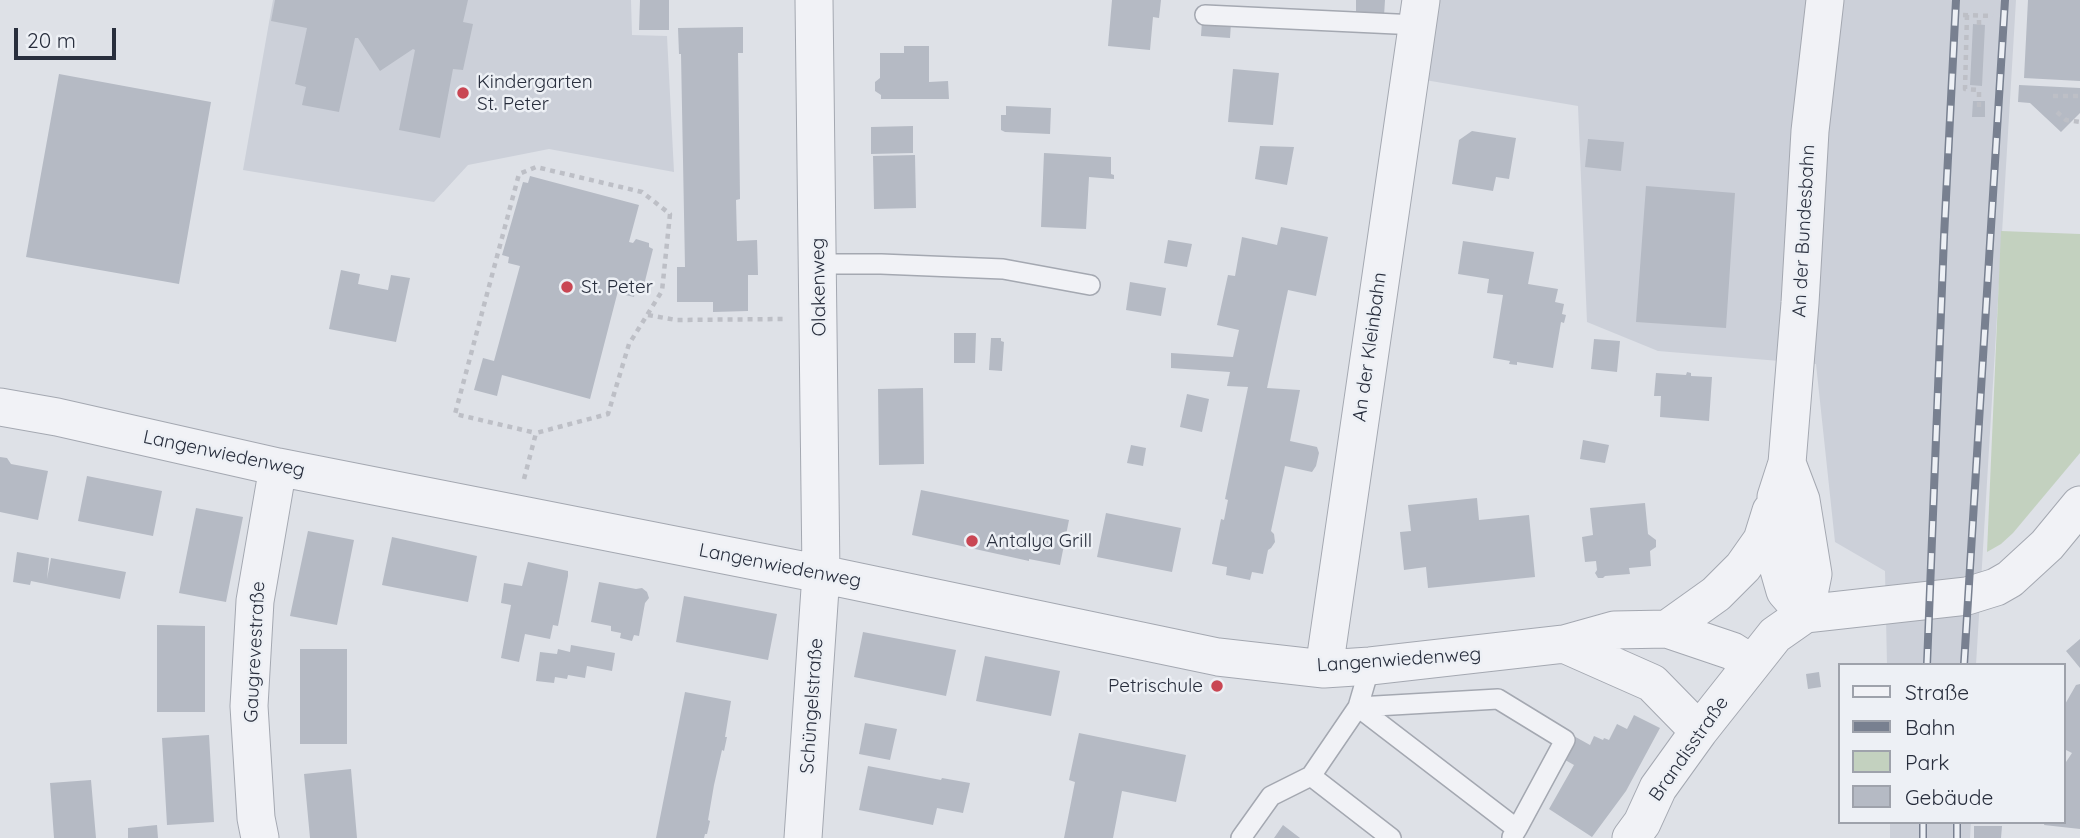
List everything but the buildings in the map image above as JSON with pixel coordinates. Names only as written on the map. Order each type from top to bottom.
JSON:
[{"type":"street","name":"Olakenweg","points":[[814,0],[821,574]]},
{"type":"street","name":"An der Bundesbahn","points":[[1805,614],[1785,591],[1777,563],[1776,497],[1787,463],[1810,131],[1825,0]]},
{"type":"street","name":"An der Kleinbahn","points":[[1324,668],[1419,13]]},
{"type":"street","name":"Langenwiedenweg","points":[[0,407],[57,417],[278,467],[821,574],[1218,657],[1324,668],[1370,666],[1564,644],[1614,630],[1667,629],[1732,651],[1751,663]]},
{"type":"street","name":"An der Bundesbahn","points":[[1787,463],[1801,500],[1813,574],[1805,614]]},
{"type":"street","name":"Gaugrevestraße","points":[[260,838],[256,818],[249,706],[255,601],[278,467]]},
{"type":"street","points":[[1667,629],[1716,594],[1743,567],[1762,540],[1776,497]]},
{"type":"street","points":[[1751,663],[1775,635],[1805,614],[1967,596],[1996,587],[2010,579],[2040,552],[2080,505]]},
{"type":"street","name":"Schüngelstraße","points":[[803,838],[821,574]]},
{"type":"street","points":[[1564,644],[1652,683],[1699,731]]},
{"type":"street","name":"Brandisstraße","points":[[1631,838],[1642,823],[1658,788],[1751,663]]},
{"type":"lane","name":"An der Kleinbahn","points":[[1205,15],[1419,13]]},
{"type":"lane","points":[[819,264],[1003,269],[1090,285]]},
{"type":"lane","points":[[1241,838],[1271,796],[1311,776],[1358,707],[1370,666]]},
{"type":"lane","points":[[1498,699],[1565,740],[1514,833],[1358,707],[1498,699]]},
{"type":"lane","points":[[1311,776],[1391,838]]},
{"type":"path","points":[[1979,109],[1979,90],[1965,89],[1965,15],[1993,16]]},
{"type":"path","points":[[1979,16],[1979,25]]},
{"type":"path","points":[[2053,96],[2080,96]]},
{"type":"path","points":[[2057,112],[2066,120],[2080,122]]},
{"type":"path","points":[[536,167],[642,192],[670,214],[662,291],[629,344],[608,414],[536,433],[455,414],[519,174],[536,167]]},
{"type":"path","points":[[648,315],[676,320],[819,318]]},
{"type":"path","points":[[515,514],[536,433]]},
{"type":"shaded area","name":"Kindergarten St. Peter","points":[[273,0],[631,0],[632,35],[667,36],[674,172],[549,149],[468,165],[434,202],[243,170]]},
{"type":"shaded area","points":[[1435,0],[2016,0],[1976,663],[1887,663],[1885,571],[1835,542],[1816,364],[1658,351],[1587,322],[1578,106],[1425,80]]},
{"type":"shaded area","points":[[1890,824],[1971,824],[1970,838],[1890,838]]},
{"type":"green space","points":[[2001,231],[2080,234],[2080,453],[2013,533],[1987,552]]},
{"type":"railway","points":[[1927,663],[1956,0]]},
{"type":"railway","points":[[1964,663],[2005,0]]},
{"type":"railway","points":[[1923,824],[1923,838]]},
{"type":"railway","points":[[1957,824],[1957,838]]},
{"type":"place","name":"Kindergarten St. Peter","points":[[463,93]]},
{"type":"place","name":"St. Peter","points":[[567,287]]},
{"type":"place","name":"Antalya Grill","points":[[972,541]]},
{"type":"place","name":"Petrischule","points":[[1217,686]]}]
